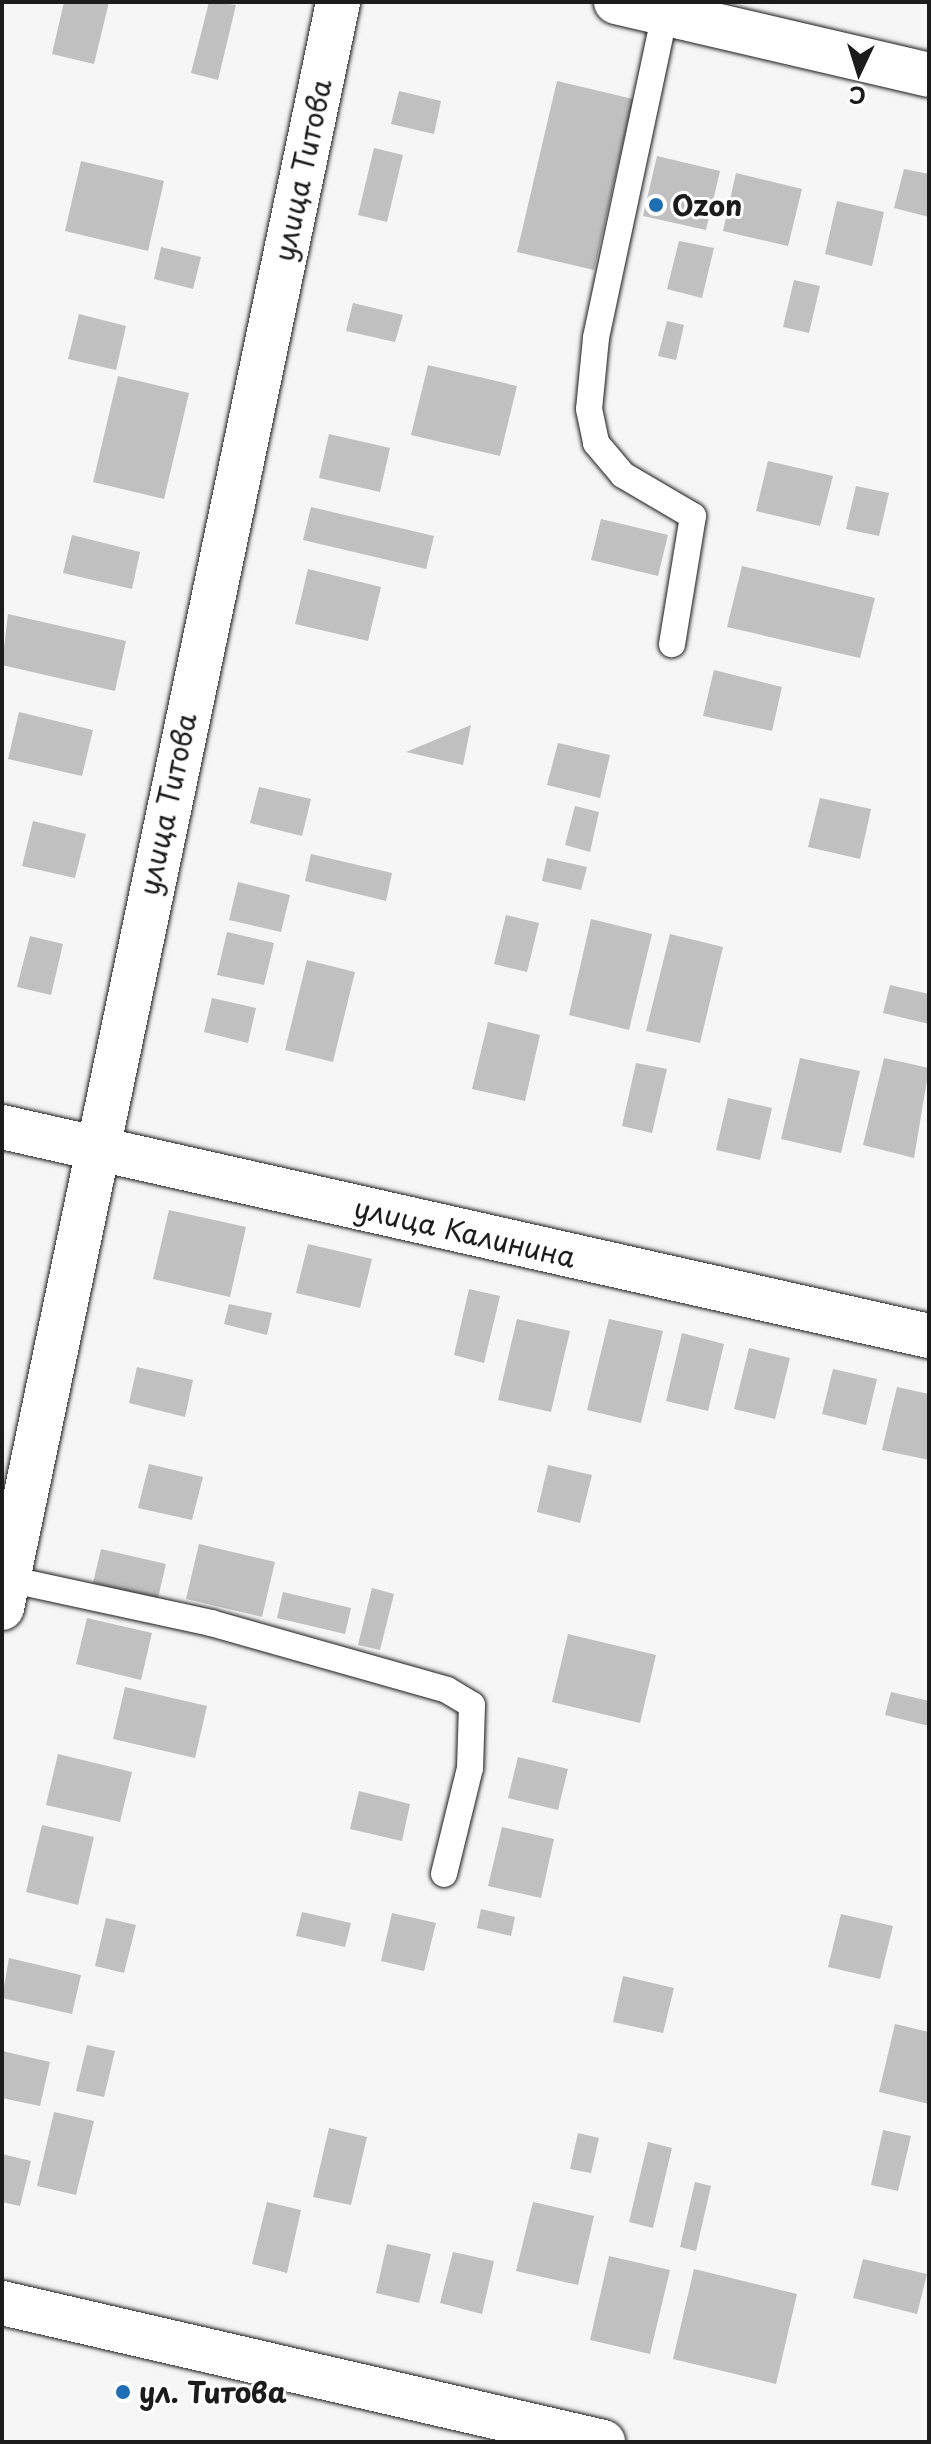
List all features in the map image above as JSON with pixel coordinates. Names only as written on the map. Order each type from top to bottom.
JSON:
[{"type":"street","name":"улица Титова","points":[[5,1593],[94,1149],[338,2]]},
{"type":"street","points":[[616,2],[929,75]]},
{"type":"street","name":"улица Калинина","points":[[2,1127],[929,1336]]},
{"type":"street","points":[[2,2303],[603,2442]]},
{"type":"lane","points":[[665,13],[596,338],[589,409],[596,443],[623,475],[693,516],[672,644]]},
{"type":"lane","points":[[5,1593],[211,1623],[447,1690],[472,1705],[470,1768],[444,1874]]},
{"type":"building","points":[[64,2],[109,2],[94,64],[52,54]]},
{"type":"building","points":[[209,2],[236,5],[218,80],[191,73]]},
{"type":"building","points":[[557,81],[633,99],[594,270],[517,252]]},
{"type":"building","points":[[399,91],[441,101],[434,134],[391,124]]},
{"type":"building","points":[[374,148],[403,155],[387,222],[358,215]]},
{"type":"building","points":[[657,156],[720,171],[706,230],[643,216]]},
{"type":"building","points":[[81,161],[164,181],[148,251],[65,231]]},
{"type":"building","points":[[904,169],[929,174],[929,217],[894,208]]},
{"type":"building","points":[[736,173],[802,189],[788,246],[723,231]]},
{"type":"building","points":[[837,201],[884,212],[872,266],[825,254]]},
{"type":"building","points":[[679,241],[714,248],[702,298],[667,289]]},
{"type":"building","points":[[161,247],[201,257],[193,289],[154,279]]},
{"type":"building","points":[[794,280],[820,286],[809,333],[783,327]]},
{"type":"building","points":[[353,303],[403,315],[395,342],[346,331]]},
{"type":"building","points":[[79,314],[126,326],[116,370],[68,359]]},
{"type":"building","points":[[667,321],[684,325],[676,360],[658,356]]},
{"type":"building","points":[[428,365],[517,386],[500,456],[411,435]]},
{"type":"building","points":[[118,376],[189,393],[164,499],[93,482]]},
{"type":"building","points":[[329,434],[390,448],[380,492],[319,478]]},
{"type":"building","points":[[768,461],[833,476],[820,526],[756,511]]},
{"type":"building","points":[[856,486],[889,493],[879,536],[846,529]]},
{"type":"building","points":[[311,507],[434,536],[426,569],[303,540]]},
{"type":"building","points":[[601,519],[668,535],[658,576],[591,560]]},
{"type":"building","points":[[72,535],[140,552],[132,589],[63,573]]},
{"type":"building","points":[[742,566],[875,598],[860,658],[727,627]]},
{"type":"building","points":[[308,569],[381,587],[368,641],[295,624]]},
{"type":"building","points":[[8,614],[126,641],[115,691],[2,665]]},
{"type":"building","points":[[714,670],[782,687],[772,731],[703,716]]},
{"type":"building","points":[[19,712],[93,730],[82,776],[8,759]]},
{"type":"building","points":[[471,725],[463,765],[406,752]]},
{"type":"building","points":[[558,743],[610,755],[600,798],[547,785]]},
{"type":"building","points":[[259,787],[311,799],[302,836],[250,823]]},
{"type":"building","points":[[820,798],[871,809],[860,859],[808,847]]},
{"type":"building","points":[[575,806],[599,812],[590,852],[565,845]]},
{"type":"building","points":[[33,821],[86,834],[75,878],[22,866]]},
{"type":"building","points":[[311,854],[392,873],[386,901],[305,881]]},
{"type":"building","points":[[547,858],[587,867],[581,890],[542,881]]},
{"type":"building","points":[[238,882],[290,895],[281,932],[229,920]]},
{"type":"building","points":[[506,915],[539,923],[527,972],[494,964]]},
{"type":"building","points":[[591,919],[652,934],[629,1030],[569,1015]]},
{"type":"building","points":[[227,932],[274,943],[264,985],[217,975]]},
{"type":"building","points":[[670,934],[723,947],[700,1043],[646,1031]]},
{"type":"building","points":[[30,936],[63,944],[51,995],[17,987]]},
{"type":"building","points":[[307,960],[355,972],[333,1062],[285,1050]]},
{"type":"building","points":[[890,985],[929,994],[929,1024],[883,1013]]},
{"type":"building","points":[[212,998],[256,1008],[248,1043],[204,1032]]},
{"type":"building","points":[[488,1022],[540,1035],[525,1101],[472,1089]]},
{"type":"building","points":[[800,1058],[860,1071],[841,1153],[781,1139]]},
{"type":"building","points":[[884,1058],[929,1068],[914,1158],[863,1145]]},
{"type":"building","points":[[636,1063],[667,1069],[652,1133],[622,1126]]},
{"type":"building","points":[[728,1098],[772,1108],[760,1160],[716,1150]]},
{"type":"building","points":[[169,1210],[246,1227],[230,1297],[153,1279]]},
{"type":"building","points":[[308,1244],[372,1259],[360,1308],[296,1293]]},
{"type":"building","points":[[469,1289],[500,1296],[484,1363],[454,1355]]},
{"type":"building","points":[[229,1304],[272,1313],[267,1335],[224,1324]]},
{"type":"building","points":[[517,1319],[570,1331],[551,1412],[498,1400]]},
{"type":"building","points":[[609,1319],[663,1331],[641,1423],[587,1410]]},
{"type":"building","points":[[682,1333],[724,1344],[708,1411],[666,1401]]},
{"type":"building","points":[[749,1348],[790,1358],[775,1419],[734,1409]]},
{"type":"building","points":[[137,1367],[193,1380],[185,1417],[129,1403]]},
{"type":"building","points":[[833,1369],[877,1379],[866,1425],[822,1414]]},
{"type":"building","points":[[897,1387],[929,1394],[929,1460],[882,1450]]},
{"type":"building","points":[[149,1464],[203,1477],[192,1520],[138,1508]]},
{"type":"building","points":[[548,1465],[592,1475],[580,1523],[537,1512]]},
{"type":"building","points":[[199,1544],[275,1562],[262,1617],[186,1599]]},
{"type":"building","points":[[101,1549],[166,1564],[158,1598],[93,1583]]},
{"type":"building","points":[[372,1588],[394,1594],[380,1650],[358,1645]]},
{"type":"building","points":[[283,1592],[351,1608],[345,1634],[277,1618]]},
{"type":"building","points":[[87,1618],[152,1633],[141,1680],[76,1664]]},
{"type":"building","points":[[568,1634],[656,1655],[640,1723],[552,1702]]},
{"type":"building","points":[[125,1687],[207,1706],[195,1758],[113,1739]]},
{"type":"building","points":[[891,1692],[929,1701],[929,1726],[885,1715]]},
{"type":"building","points":[[58,1754],[132,1772],[120,1822],[46,1805]]},
{"type":"building","points":[[518,1757],[568,1769],[558,1810],[508,1798]]},
{"type":"building","points":[[359,1791],[410,1804],[402,1841],[350,1829]]},
{"type":"building","points":[[42,1825],[94,1837],[78,1905],[26,1892]]},
{"type":"building","points":[[502,1827],[554,1839],[541,1898],[488,1886]]},
{"type":"building","points":[[481,1909],[515,1917],[511,1936],[477,1928]]},
{"type":"building","points":[[302,1912],[351,1923],[345,1947],[296,1936]]},
{"type":"building","points":[[392,1913],[436,1923],[424,1971],[381,1961]]},
{"type":"building","points":[[841,1914],[893,1926],[880,1979],[828,1967]]},
{"type":"building","points":[[106,1918],[136,1925],[124,1973],[95,1966]]},
{"type":"building","points":[[9,1958],[81,1975],[72,2014],[2,1998]]},
{"type":"building","points":[[623,1976],[674,1988],[663,2033],[613,2022]]},
{"type":"building","points":[[895,2024],[929,2032],[929,2104],[879,2092]]},
{"type":"building","points":[[87,2045],[115,2051],[104,2097],[76,2091]]},
{"type":"building","points":[[2,2051],[50,2062],[40,2106],[2,2098]]},
{"type":"building","points":[[54,2112],[94,2121],[76,2195],[37,2186]]},
{"type":"building","points":[[329,2128],[367,2137],[351,2205],[313,2197]]},
{"type":"building","points":[[883,2130],[911,2136],[898,2191],[871,2185]]},
{"type":"building","points":[[578,2133],[599,2138],[591,2173],[570,2169]]},
{"type":"building","points":[[648,2142],[672,2148],[653,2228],[629,2222]]},
{"type":"building","points":[[2,2154],[31,2161],[20,2206],[2,2202]]},
{"type":"building","points":[[695,2182],[711,2186],[696,2251],[680,2247]]},
{"type":"building","points":[[267,2202],[301,2210],[287,2273],[252,2264]]},
{"type":"building","points":[[533,2202],[594,2216],[578,2285],[516,2271]]},
{"type":"building","points":[[387,2244],[431,2254],[419,2303],[376,2293]]},
{"type":"building","points":[[453,2252],[494,2261],[482,2314],[440,2303]]},
{"type":"building","points":[[609,2256],[670,2270],[650,2354],[590,2340]]},
{"type":"building","points":[[863,2259],[927,2274],[917,2314],[853,2298]]},
{"type":"building","points":[[694,2269],[797,2294],[776,2384],[673,2359]]},
{"type":"place","name":"Ozon","points":[[656,205]]},
{"type":"place","name":"ул. Титова","points":[[123,2392]]}]
